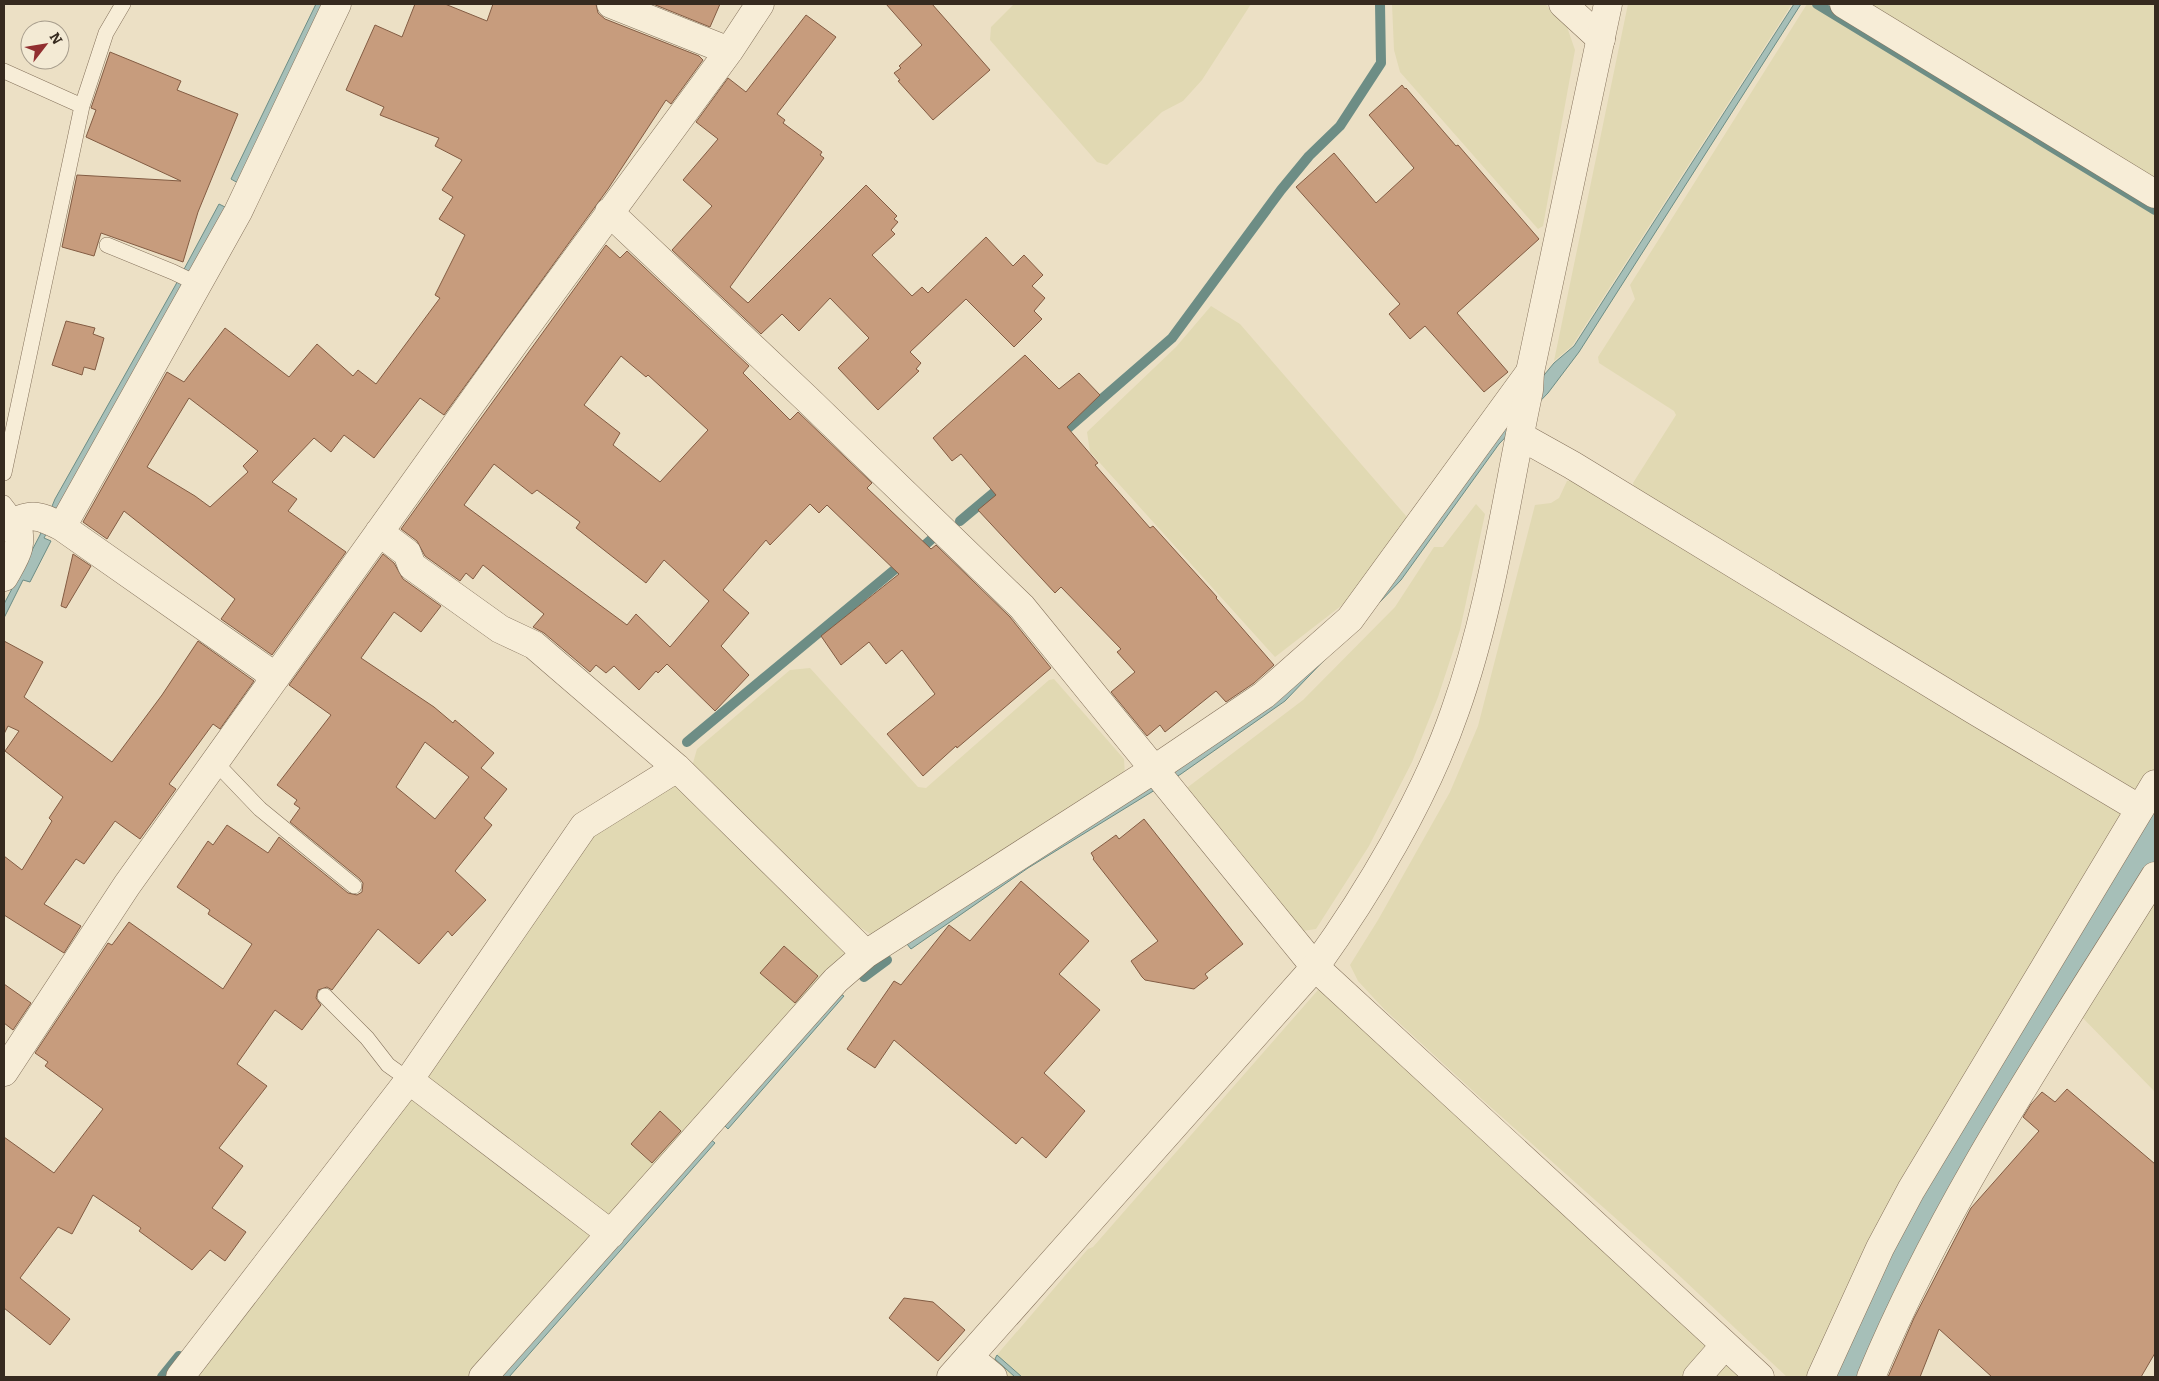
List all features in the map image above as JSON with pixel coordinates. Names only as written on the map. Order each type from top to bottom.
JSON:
[{"type":"street","points":[[4,577],[19,548],[20,534],[25,518],[194,282],[238,212],[337,4]]},
{"type":"street","points":[[611,4],[729,51]]},
{"type":"street","points":[[4,1072],[127,885],[609,212],[729,51],[760,4]]},
{"type":"street","points":[[1563,4],[1601,39]]},
{"type":"street","points":[[951,1377],[1315,967],[1341,932],[1379,870],[1423,787],[1455,712],[1475,648],[1496,564],[1530,381],[1608,4]]},
{"type":"street","points":[[1844,4],[2155,194]]},
{"type":"street","points":[[609,212],[807,399],[1022,607],[1315,967],[1760,1377]]},
{"type":"street","points":[[483,1377],[836,980],[866,954],[1153,770],[1264,695],[1350,619],[1530,381]]},
{"type":"street","points":[[1520,431],[1572,465],[2140,809]]},
{"type":"street","points":[[25,518],[276,677]]},
{"type":"street","points":[[379,532],[407,553],[412,566],[500,629],[534,645],[677,768],[866,954]]},
{"type":"street","points":[[180,1377],[410,1080],[584,826],[677,768]]},
{"type":"street","points":[[1821,1377],[1880,1248],[1911,1190],[2155,784]]},
{"type":"street","points":[[1870,1377],[1889,1333],[1948,1214],[2155,876]]},
{"type":"street","points":[[410,1080],[611,1234]]},
{"type":"street","points":[[1697,1377],[1725,1345]]},
{"type":"street","points":[[969,1357],[993,1377]]},
{"type":"lane","points":[[4,473],[82,106],[106,33],[124,4]]},
{"type":"lane","points":[[4,71],[82,106]]},
{"type":"lane","points":[[106,245],[194,282]]},
{"type":"lane","points":[[215,762],[260,809],[354,886]]},
{"type":"lane","points":[[325,996],[367,1038],[388,1065],[410,1080]]},
{"type":"shaded area","points":[[1014,4],[1251,4],[1202,80],[1183,101],[1162,112],[1107,165],[1097,162],[990,40],[991,27]]},
{"type":"shaded area","points":[[1392,4],[1545,4],[1566,24],[1575,50],[1543,226],[1538,229],[1400,72],[1394,50]]},
{"type":"shaded area","points":[[1628,4],[1792,4],[1572,346],[1554,361]]},
{"type":"shaded area","points":[[1807,4],[1826,4],[2155,203],[2155,775],[2138,800],[1635,490],[1633,483],[1676,415],[1674,411],[1599,363],[1598,357],[1635,299],[1630,285]]},
{"type":"shaded area","points":[[1860,4],[2155,4],[2155,179]]},
{"type":"shaded area","points":[[1211,306],[1240,324],[1413,524],[1363,589],[1275,657],[1090,452],[1087,432],[1176,347]]},
{"type":"shaded area","points":[[1576,480],[2120,809],[2125,818],[1813,1377],[1787,1377],[1667,1264],[1384,1009],[1358,981],[1350,965],[1378,920],[1450,792],[1478,726],[1535,505],[1551,503],[1559,498],[1567,481]]},
{"type":"shaded area","points":[[1476,504],[1485,514],[1460,630],[1438,697],[1412,762],[1369,846],[1316,929],[1296,932],[1188,799],[1188,787],[1303,700],[1395,607],[1434,547],[1443,547]]},
{"type":"shaded area","points":[[810,668],[918,787],[926,788],[1049,680],[1054,679],[1124,759],[1125,776],[872,935],[855,924],[691,770],[697,749],[790,670]]},
{"type":"shaded area","points":[[677,781],[853,950],[615,1217],[603,1218],[419,1081],[588,833]]},
{"type":"shaded area","points":[[2155,889],[2155,1092],[2078,1013]]},
{"type":"shaded area","points":[[1318,990],[1331,994],[1706,1345],[1708,1350],[1688,1377],[1003,1377],[989,1364],[1088,1249],[1093,1247]]},
{"type":"shaded area","points":[[412,1091],[595,1229],[595,1240],[475,1377],[189,1377]]},
{"type":"shaded area","points":[[1722,1365],[1730,1366],[1743,1377],[1709,1377]]},
{"type":"water","points":[[316,4],[324,4],[238,183],[231,179]]},
{"type":"water","points":[[1794,4],[1801,4],[1579,352],[1548,393],[1499,444],[1401,580],[1285,701],[1181,774],[1028,868],[911,949],[907,944],[1282,694],[1554,363],[1574,346]]},
{"type":"water","points":[[219,204],[227,208],[44,538],[51,541],[30,582],[23,580],[4,618],[4,604],[40,535],[55,499]]},
{"type":"water","points":[[2155,804],[2155,861],[1970,1158],[1861,1377],[1826,1377],[1876,1265]]},
{"type":"water","points":[[837,992],[844,996],[728,1129],[722,1123]]},
{"type":"water","points":[[709,1138],[715,1143],[509,1377],[498,1377]]},
{"type":"water","points":[[997,1355],[1022,1377],[1015,1377],[995,1359]]},
{"type":"building","points":[[415,4],[445,4],[487,21],[493,4],[596,4],[598,13],[605,19],[699,56],[703,60],[671,104],[666,100],[608,189],[444,415],[420,398],[374,458],[344,435],[331,452],[314,438],[272,482],[297,499],[288,511],[346,552],[272,655],[221,619],[235,599],[124,511],[107,539],[83,522],[167,372],[184,382],[225,328],[289,377],[317,344],[353,376],[358,370],[376,384],[440,298],[435,295],[465,235],[439,219],[453,197],[442,190],[462,160],[435,146],[439,138],[380,115],[384,107],[346,90],[375,25],[402,37]],"holes":[[[189,398],[258,451],[243,466],[248,472],[210,507],[147,467]]]},
{"type":"building","points":[[653,4],[720,4],[710,27]]},
{"type":"building","points":[[886,4],[932,4],[990,70],[933,120],[898,81],[900,80],[894,73],[922,45]]},
{"type":"building","points":[[806,15],[836,37],[777,114],[785,120],[783,123],[822,152],[820,155],[824,158],[730,287],[748,303],[866,185],[897,216],[894,219],[898,222],[891,230],[895,234],[872,255],[912,296],[922,287],[928,293],[986,237],[1013,266],[1024,255],[1043,275],[1032,286],[1045,298],[1034,311],[1042,319],[1014,347],[966,299],[910,352],[921,363],[916,369],[919,371],[878,410],[838,368],[869,338],[830,298],[799,331],[782,314],[761,334],[672,250],[712,206],[683,180],[718,139],[696,122],[728,78],[746,92]]},
{"type":"building","points":[[110,52],[181,81],[177,90],[238,114],[198,212],[183,262],[101,233],[94,256],[62,247],[77,175],[181,181],[86,137],[96,110],[91,108]]},
{"type":"building","points":[[1402,85],[1456,146],[1458,145],[1539,239],[1457,313],[1508,372],[1484,392],[1425,326],[1410,339],[1389,314],[1400,304],[1296,187],[1334,153],[1376,203],[1414,168],[1369,115]]},
{"type":"building","points":[[606,245],[620,258],[627,251],[749,366],[743,373],[790,420],[798,412],[872,483],[867,488],[931,549],[936,545],[1010,617],[1051,668],[957,748],[956,746],[923,776],[887,734],[935,694],[902,650],[886,664],[869,642],[841,665],[821,636],[899,574],[827,505],[819,513],[810,504],[770,545],[766,540],[723,590],[749,613],[721,646],[749,675],[715,711],[667,664],[658,673],[656,671],[639,690],[614,666],[606,673],[596,665],[590,672],[544,633],[533,627],[544,614],[483,565],[473,579],[466,573],[460,581],[425,556],[417,541],[401,529]],"holes":[[[621,356],[646,377],[648,375],[708,430],[660,482],[613,445],[620,433],[584,405]],[[494,464],[532,494],[537,490],[580,522],[576,528],[646,583],[664,560],[709,601],[670,647],[636,614],[627,625],[464,505]]]},
{"type":"building","points":[[66,321],[95,328],[93,334],[104,338],[95,370],[84,367],[82,375],[52,365]]},
{"type":"building","points":[[1025,355],[1059,389],[1079,373],[1100,395],[1067,427],[1098,463],[1095,465],[1150,528],[1153,526],[1217,597],[1274,665],[1254,683],[1226,702],[1216,691],[1165,732],[1160,725],[1147,736],[1111,692],[1135,672],[1117,652],[1121,649],[1061,587],[1055,593],[978,510],[996,495],[961,454],[952,461],[933,438]]},
{"type":"building","points":[[73,554],[91,566],[66,608],[61,606]]},
{"type":"building","points":[[383,554],[394,563],[403,579],[441,606],[421,632],[394,612],[361,658],[434,707],[453,723],[455,720],[494,753],[481,768],[507,789],[484,818],[492,825],[455,871],[486,900],[452,936],[448,931],[419,964],[378,929],[332,990],[327,987],[318,990],[316,998],[321,1005],[302,1030],[275,1010],[237,1064],[267,1086],[219,1148],[243,1166],[212,1208],[246,1232],[225,1261],[210,1250],[192,1270],[139,1231],[141,1228],[93,1195],[72,1234],[58,1227],[20,1278],[70,1319],[50,1345],[4,1308],[4,1137],[54,1173],[103,1109],[45,1066],[48,1062],[35,1053],[108,943],[112,945],[129,922],[223,989],[252,944],[208,914],[210,910],[177,887],[208,841],[213,845],[227,825],[268,853],[279,837],[348,893],[357,895],[362,892],[363,883],[360,879],[290,822],[300,808],[294,804],[297,800],[277,785],[331,715],[289,685]],"holes":[[[425,742],[469,777],[435,819],[396,787]]]},
{"type":"building","points":[[4,641],[43,662],[24,697],[112,762],[162,695],[198,641],[254,681],[220,729],[213,724],[169,784],[176,789],[140,839],[115,821],[84,864],[76,859],[44,904],[81,926],[64,953],[4,915],[4,856],[22,870],[52,821],[49,818],[63,797],[5,751],[19,731],[8,726],[4,734]]},
{"type":"building","points":[[1144,819],[1243,944],[1205,974],[1208,978],[1194,989],[1145,980],[1142,977],[1131,961],[1158,941],[1093,859],[1091,853],[1116,835],[1119,839]]},
{"type":"building","points":[[1021,881],[1089,941],[1059,974],[1100,1010],[1044,1073],[1085,1111],[1046,1158],[1022,1137],[1016,1144],[894,1040],[875,1068],[847,1049],[894,981],[901,985],[949,925],[970,941]]},
{"type":"building","points":[[784,946],[818,976],[795,1003],[760,973]]},
{"type":"building","points":[[4,984],[31,1003],[13,1030],[4,1023]]},
{"type":"building","points":[[2067,1089],[2155,1164],[2155,1353],[2141,1377],[1992,1377],[1939,1329],[1920,1377],[1888,1377],[1914,1318],[1971,1208],[2039,1131],[2023,1117],[2031,1104],[2042,1092],[2055,1102]]},
{"type":"building","points":[[660,1111],[681,1131],[652,1163],[631,1144]]},
{"type":"building","points":[[904,1298],[933,1302],[965,1330],[938,1361],[889,1318]]},
{"type":"waterway","points":[[1059,436],[1172,338],[1281,190],[1309,156],[1340,126],[1381,63],[1380,4]]},
{"type":"waterway","points":[[1817,4],[2155,210]]},
{"type":"waterway","points":[[960,521],[1003,485]]},
{"type":"waterway","points":[[917,552],[934,537]]},
{"type":"waterway","points":[[687,742],[905,561]]},
{"type":"waterway","points":[[864,977],[887,960]]},
{"type":"waterway","points":[[162,1377],[179,1356]]}]
